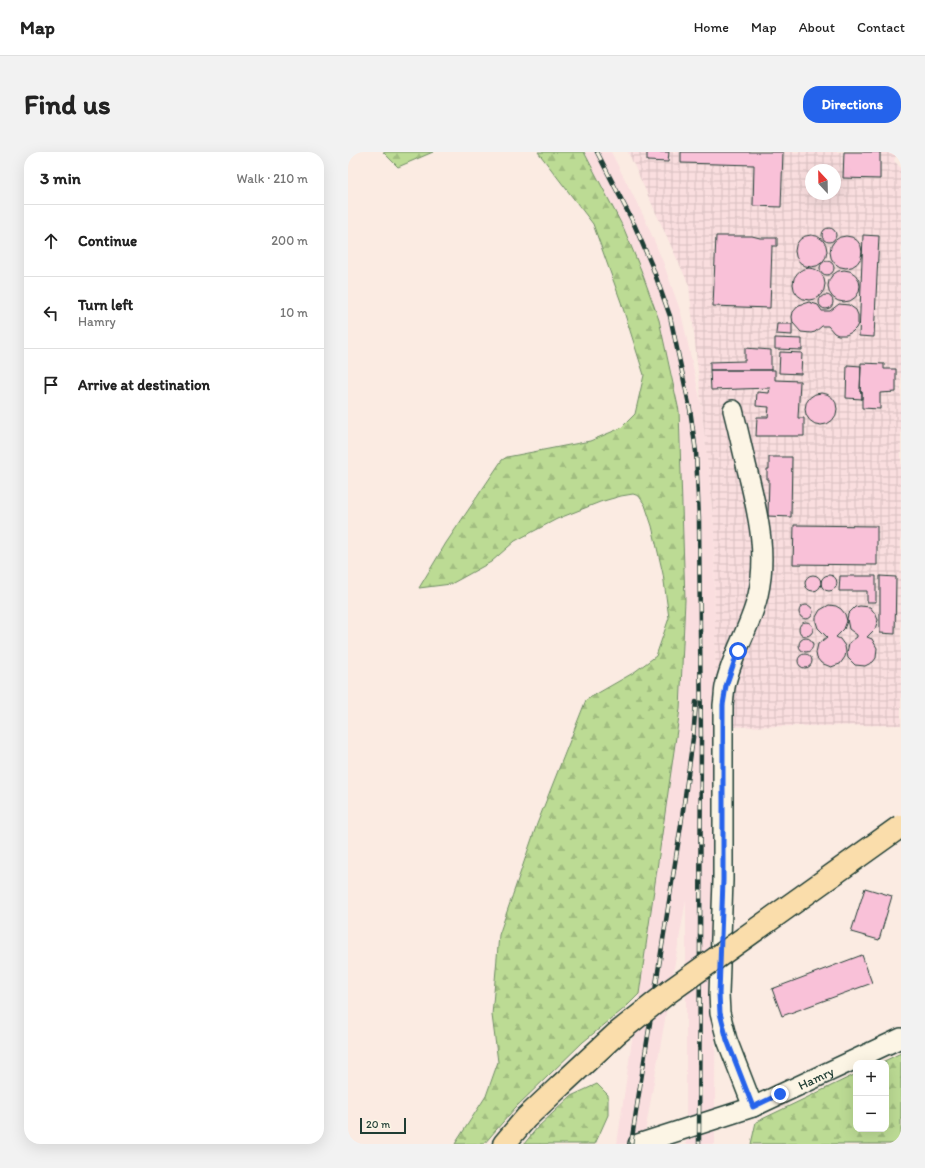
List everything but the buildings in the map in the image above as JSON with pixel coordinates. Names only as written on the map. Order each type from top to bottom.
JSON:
[{"type":"main road","points":[[504,1144],[526,1118],[616,1034],[670,991],[901,826]]},
{"type":"street","points":[[733,410],[759,521],[762,542],[762,577],[753,614],[732,664],[723,705],[723,880],[719,994],[720,1013],[727,1040],[753,1107]]},
{"type":"street","name":"Hamry","points":[[638,1144],[753,1107],[901,1038]]},
{"type":"shaded area","points":[[584,152],[611,152],[645,219],[663,262],[681,313],[702,407],[714,525],[716,727],[715,1144],[686,1144],[686,900],[643,1144],[617,1144],[680,709],[685,600],[679,411],[669,361],[603,188]]},
{"type":"shaded area","points":[[628,152],[897,152],[894,161],[901,168],[901,725],[716,727],[714,525],[689,285]]},
{"type":"green space","points":[[383,152],[433,152],[398,167]]},
{"type":"green space","points":[[538,152],[584,152],[624,229],[659,320],[679,411],[685,600],[680,709],[639,994],[626,1007],[583,1042],[515,1108],[484,1144],[455,1144],[486,1096],[498,1062],[492,1015],[499,935],[537,824],[586,700],[633,673],[656,656],[669,618],[663,574],[652,526],[645,505],[639,496],[633,494],[600,502],[557,519],[515,541],[491,562],[451,584],[419,588],[446,543],[502,460],[507,457],[590,441],[621,428],[635,414],[644,375],[621,302],[593,224]]},
{"type":"green space","points":[[901,1053],[901,1144],[751,1144],[756,1122],[853,1075],[853,1132],[889,1132],[889,1060],[886,1060]]},
{"type":"green space","points":[[597,1084],[608,1095],[608,1115],[595,1144],[524,1144],[537,1128],[571,1096]]},
{"type":"railway","points":[[597,152],[634,224],[652,266],[670,316],[690,409],[696,452],[699,519],[701,739],[699,1144]]},
{"type":"railway","points":[[631,1144],[681,825],[693,738],[696,702]]},
{"type":"route","points":[[738,651],[732,664],[723,705],[723,880],[719,994],[720,1013],[727,1040],[753,1107],[780,1094]]}]
